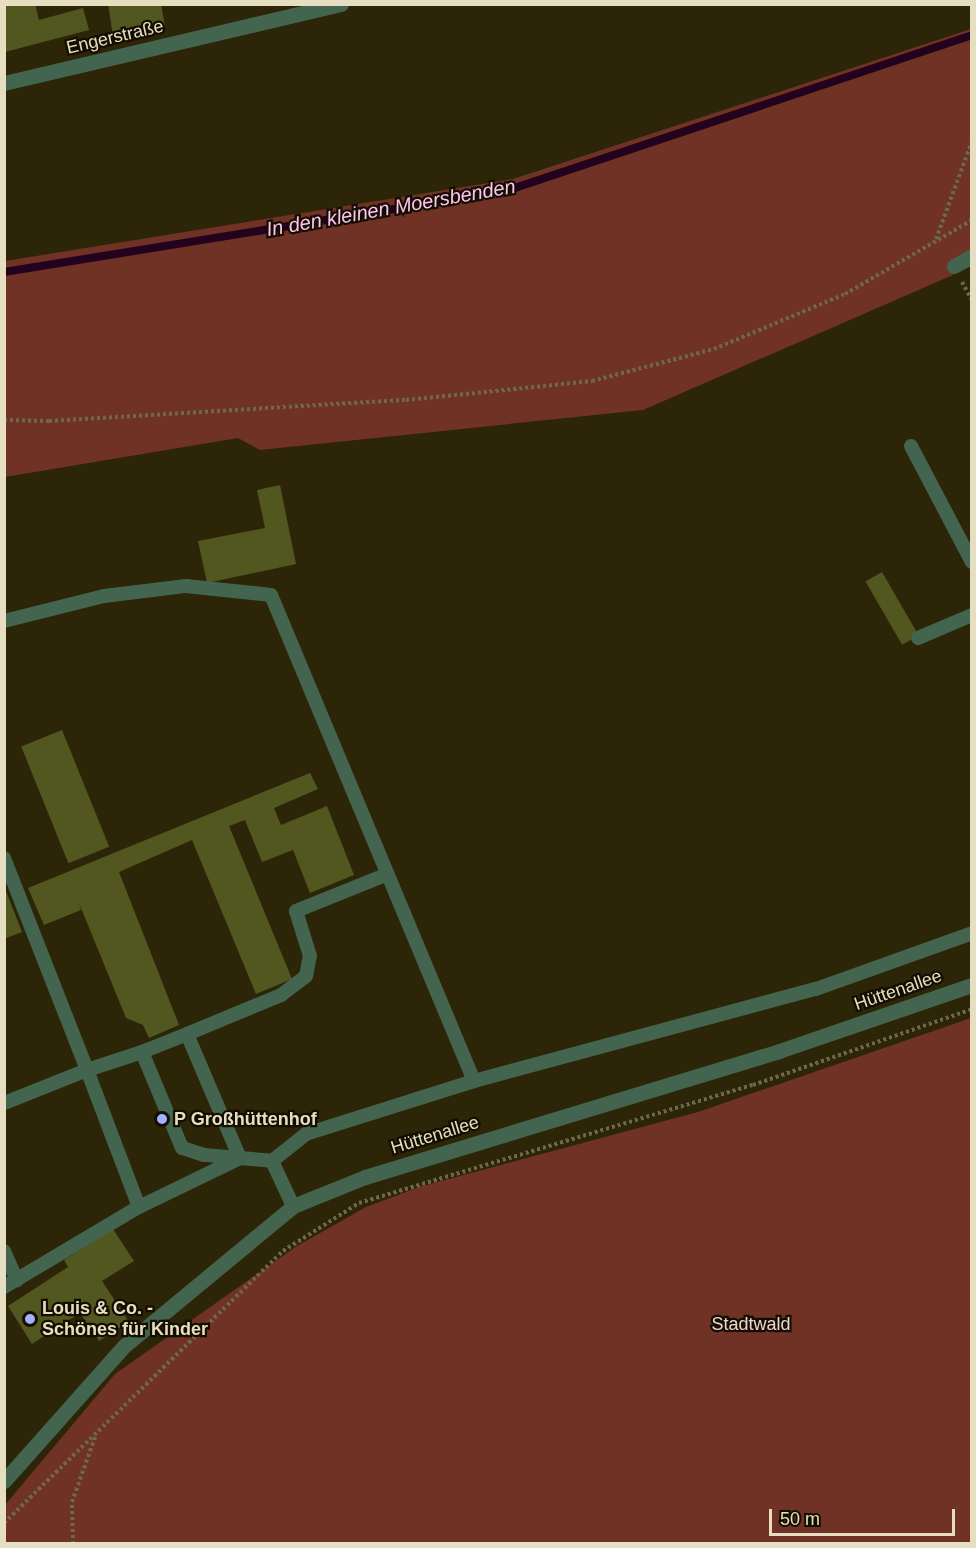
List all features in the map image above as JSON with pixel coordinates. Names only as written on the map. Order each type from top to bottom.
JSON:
[{"type":"street","name":"Engerstraße","points":[[4,83],[340,4]]},
{"type":"street","points":[[954,266],[972,256]]},
{"type":"street","name":"Hüttenallee","points":[[4,1481],[124,1346],[293,1206],[365,1177],[779,1051],[972,985]]},
{"type":"lane","points":[[911,446],[972,562]]},
{"type":"lane","points":[[4,621],[104,596],[186,586],[271,595],[474,1081]]},
{"type":"lane","points":[[918,638],[972,615]]},
{"type":"lane","points":[[4,858],[139,1207]]},
{"type":"lane","points":[[4,1103],[87,1070],[142,1052],[281,995],[306,976],[310,956],[296,911],[388,874]]},
{"type":"lane","points":[[142,1052],[182,1148],[204,1155],[273,1161],[306,1134],[474,1081],[816,989],[972,933]]},
{"type":"lane","points":[[187,1034],[240,1158]]},
{"type":"lane","points":[[4,1287],[139,1207],[240,1158]]},
{"type":"lane","points":[[273,1161],[293,1206]]},
{"type":"lane","points":[[4,1251],[17,1280]]},
{"type":"path","points":[[935,240],[972,141]]},
{"type":"path","points":[[4,420],[49,422],[406,400],[592,381],[735,340],[844,294],[972,220]]},
{"type":"path","points":[[4,1523],[283,1251],[359,1203],[753,1085],[972,1009]]},
{"type":"path","points":[[73,1544],[72,1502],[95,1436]]},
{"type":"green space","points":[[971,29],[971,249],[948,265],[953,275],[643,410],[260,450],[238,438],[5,477],[5,261],[513,179]]},
{"type":"green space","name":"Stadtwald","points":[[971,1018],[971,1543],[5,1543],[5,1505],[115,1374],[297,1246],[366,1207],[419,1187],[698,1112]]},
{"type":"building","points":[[4,4],[35,4],[39,20],[83,8],[89,30],[5,52]]},
{"type":"building","points":[[108,4],[161,4],[165,26],[113,36]]},
{"type":"building","points":[[280,485],[296,564],[207,583],[198,541],[265,528],[257,490]]},
{"type":"building","points":[[882,572],[918,635],[902,645],[866,582]]},
{"type":"building","points":[[62,730],[109,847],[68,863],[21,746]]},
{"type":"building","points":[[310,773],[318,789],[274,808],[281,825],[327,806],[354,875],[310,893],[293,850],[262,862],[245,820],[229,826],[292,979],[256,994],[192,840],[119,872],[179,1025],[149,1038],[143,1025],[126,1018],[79,903],[81,910],[44,925],[28,888]]},
{"type":"building","points":[[4,886],[22,932],[4,939]]},
{"type":"building","points":[[113,1229],[134,1261],[102,1281],[129,1322],[99,1341],[80,1313],[32,1344],[8,1306],[68,1267],[64,1260]]},
{"type":"waterway","name":"In den kleinen Moersbenden","points":[[4,272],[506,191],[972,35]]},
{"type":"place","name":"P Großhüttenhof","points":[[162,1119]]},
{"type":"place","name":"Louis & Co. - Schönes für Kinder","points":[[30,1319]]}]
